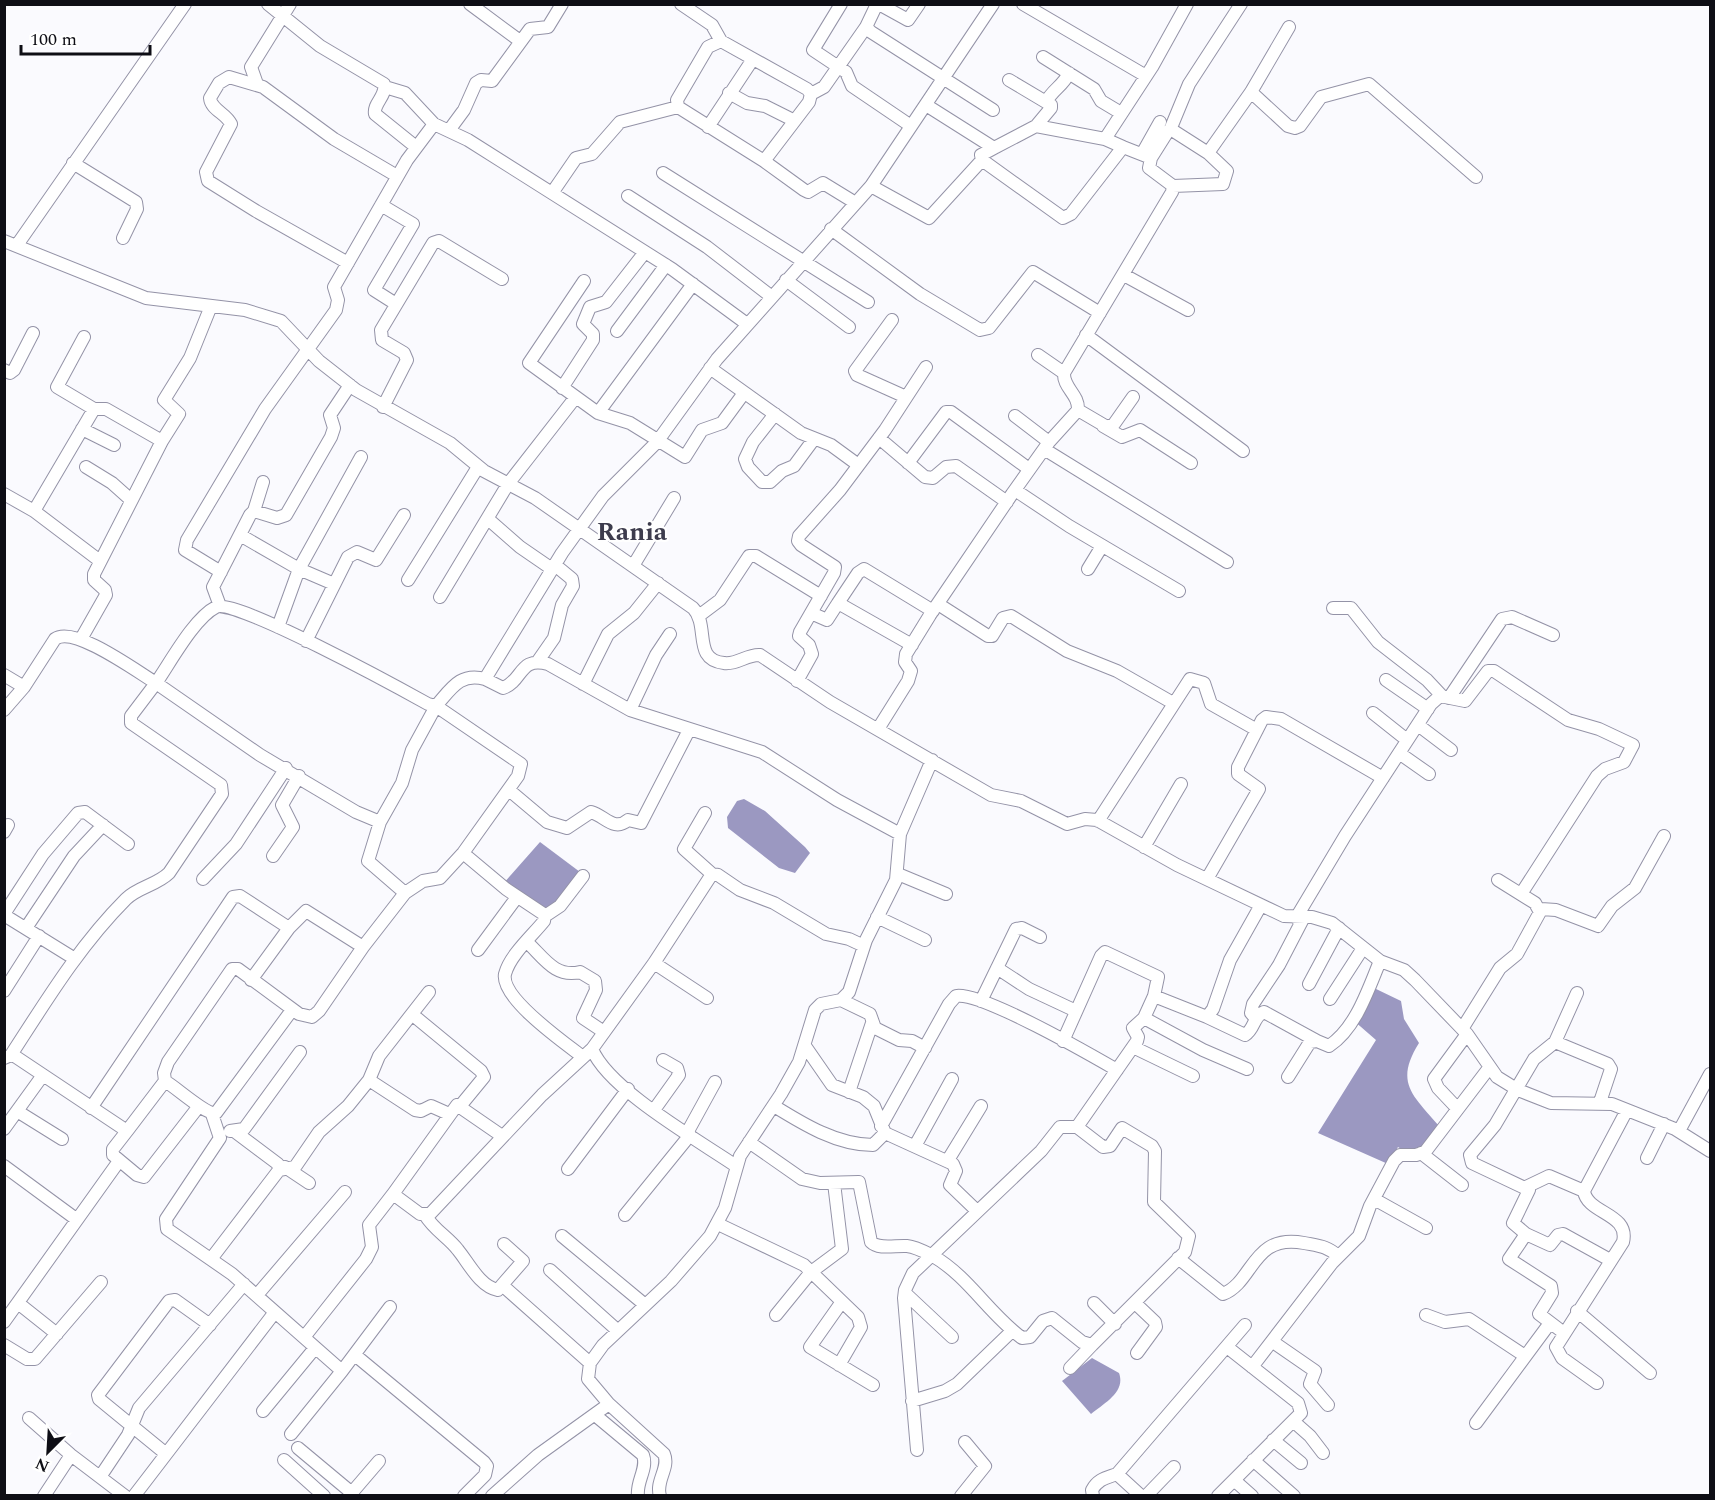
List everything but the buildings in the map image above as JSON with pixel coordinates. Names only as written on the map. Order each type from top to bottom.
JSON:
[{"type":"street","points":[[17,245],[185,4]]},
{"type":"street","points":[[268,4],[320,46],[385,87],[405,93],[434,124],[450,129],[666,265],[747,324]]},
{"type":"street","points":[[257,84],[251,67],[290,4]]},
{"type":"street","points":[[470,4],[520,41]]},
{"type":"street","points":[[450,129],[464,110],[476,83],[482,80],[492,81],[530,29],[548,27],[562,4]]},
{"type":"street","points":[[681,4],[712,25],[721,41],[807,89],[811,94]]},
{"type":"street","points":[[841,4],[813,50],[846,72],[852,86],[911,126]]},
{"type":"street","points":[[764,161],[793,120],[809,102],[811,94],[824,87],[866,27],[878,4],[908,20],[919,4]]},
{"type":"street","points":[[485,679],[579,528],[609,489],[657,442],[710,368],[747,324],[854,202],[871,186],[993,4]]},
{"type":"street","points":[[1023,4],[1146,76]]},
{"type":"street","points":[[1105,139],[1146,76],[1187,4]]},
{"type":"street","points":[[1165,126],[1208,153],[1227,171],[1223,184],[1173,186],[1149,168],[1146,156],[1189,84],[1242,4]]},
{"type":"street","points":[[866,27],[993,110]]},
{"type":"street","points":[[1208,153],[1251,92],[1289,27]]},
{"type":"street","points":[[678,107],[677,100],[708,47],[721,41]]},
{"type":"street","points":[[1042,57],[1094,89],[1103,103],[1121,113]]},
{"type":"street","points":[[708,127],[753,59]]},
{"type":"street","points":[[1046,102],[1054,89],[1063,84],[1068,73]]},
{"type":"street","points":[[348,263],[256,212],[205,176],[231,124],[229,118],[213,106],[210,98],[219,83],[229,76],[257,84],[334,139],[397,176]]},
{"type":"street","points":[[871,186],[929,218],[982,160],[981,155],[1036,126],[1051,108],[1046,102],[1009,80]]},
{"type":"street","points":[[1251,92],[1288,126],[1295,128],[1300,126],[1321,98],[1369,84],[1476,177]]},
{"type":"street","points":[[385,87],[375,108],[375,114],[416,147]]},
{"type":"street","points":[[729,93],[747,103],[765,106],[793,120]]},
{"type":"street","points":[[926,105],[994,148]]},
{"type":"street","points":[[552,193],[576,158],[592,154],[614,126],[627,120],[678,107],[764,161],[804,190],[808,192],[823,183],[854,202]]},
{"type":"street","points":[[220,572],[190,555],[185,550],[187,540],[265,409],[336,310],[338,305],[334,287],[397,176],[434,124]]},
{"type":"street","points":[[1036,126],[1105,139],[1146,156]]},
{"type":"street","points":[[982,160],[1063,218],[1071,214],[1123,147]]},
{"type":"street","points":[[73,163],[136,202],[137,209],[123,238]]},
{"type":"street","points":[[663,173],[868,302]]},
{"type":"street","points":[[1060,370],[1086,335],[1097,311],[1124,275],[1170,197],[1173,186]]},
{"type":"street","points":[[628,196],[707,247],[742,277],[772,297]]},
{"type":"street","points":[[381,205],[413,224],[374,290],[396,304]]},
{"type":"street","points":[[831,229],[920,294],[980,330],[989,328],[1033,272],[1097,311]]},
{"type":"street","points":[[4,241],[146,298],[259,313],[281,321],[308,351],[350,385],[384,407],[450,443],[474,472],[506,489],[536,498],[700,615],[703,623],[702,642],[706,653],[714,660],[725,663],[751,654],[760,655],[797,681],[874,726],[929,768],[991,795],[1021,801],[1061,823],[1074,824],[1091,819],[1098,820],[1144,847],[1284,916],[1332,923],[1380,961],[1404,970],[1465,1031],[1497,1077],[1518,1090],[1551,1103],[1600,1102],[1628,1110],[1679,1131],[1710,1151]]},
{"type":"street","points":[[384,407],[407,360],[404,353],[380,337],[381,330],[435,241],[502,279]]},
{"type":"street","points":[[562,388],[593,340],[593,334],[583,324],[591,307],[606,302],[645,252]]},
{"type":"street","points":[[617,332],[666,265]]},
{"type":"street","points":[[1124,275],[1188,310]]},
{"type":"street","points":[[786,280],[849,327]]},
{"type":"street","points":[[584,281],[529,363],[575,398],[598,413],[630,423],[685,458],[702,430],[722,423],[744,393]]},
{"type":"street","points":[[598,413],[693,284]]},
{"type":"street","points":[[81,639],[106,595],[93,576],[162,441],[179,414],[164,400],[190,358],[211,306]]},
{"type":"street","points":[[892,320],[855,371],[857,375],[906,396]]},
{"type":"street","points":[[4,370],[10,373],[14,370],[33,333]]},
{"type":"street","points":[[1086,335],[1243,451]]},
{"type":"street","points":[[84,337],[57,387],[94,409],[106,409],[162,441]]},
{"type":"street","points":[[1038,355],[1060,370],[1066,385],[1076,398],[1078,410],[1122,437],[1135,431],[1145,432],[1191,463]]},
{"type":"street","points":[[797,681],[812,654],[809,645],[799,636],[834,573],[835,567],[801,545],[798,541],[799,536],[840,490],[857,464],[879,438],[926,367]]},
{"type":"street","points":[[710,368],[775,414],[814,439],[831,445],[857,464]]},
{"type":"street","points":[[254,511],[282,519],[286,515],[331,437],[334,428],[330,415],[350,385]]},
{"type":"street","points":[[1103,426],[1114,424],[1133,397]]},
{"type":"street","points":[[440,597],[506,489],[575,398]]},
{"type":"street","points":[[34,511],[94,409]]},
{"type":"street","points":[[874,726],[911,674],[905,659],[909,644],[1004,500],[1015,490],[1046,445],[1078,410]]},
{"type":"street","points":[[908,463],[946,412],[951,412],[1029,469]]},
{"type":"street","points":[[775,414],[753,442],[745,459],[748,467],[762,482],[770,482],[782,471],[794,466],[814,439]]},
{"type":"street","points":[[1015,416],[1046,445],[1227,562]]},
{"type":"street","points":[[82,429],[114,445]]},
{"type":"street","points":[[879,438],[930,478],[938,476],[950,465],[956,466],[1004,500]]},
{"type":"street","points":[[278,627],[299,569],[361,457]]},
{"type":"street","points":[[86,467],[112,483],[132,500]]},
{"type":"street","points":[[408,580],[474,472]]},
{"type":"street","points":[[220,606],[213,587],[254,511],[263,482]]},
{"type":"street","points":[[1015,490],[1052,516],[1179,591]]},
{"type":"street","points":[[4,494],[34,511],[100,561]]},
{"type":"street","points":[[633,566],[674,498]]},
{"type":"street","points":[[306,641],[334,584],[352,554],[357,552],[376,560],[404,515]]},
{"type":"street","points":[[405,893],[368,861],[380,822],[402,783],[412,750],[436,706],[456,683],[465,677],[485,679],[499,687],[507,687],[522,669],[538,661],[554,638],[562,605],[573,586],[572,579],[520,547],[488,519]]},
{"type":"street","points":[[240,535],[299,569],[334,584]]},
{"type":"street","points":[[1088,569],[1102,546]]},
{"type":"street","points":[[700,615],[720,600],[749,555],[756,556],[821,596]]},
{"type":"street","points":[[811,613],[827,620],[858,573],[864,569],[988,636],[992,636],[1003,618],[1011,615],[1067,651],[1126,676],[1173,703]]},
{"type":"street","points":[[584,684],[608,634],[633,613],[658,583]]},
{"type":"street","points":[[838,603],[909,644]]},
{"type":"street","points":[[127,1131],[43,1075],[8,1057],[75,959],[127,897],[162,880],[169,873],[222,794],[221,785],[131,723],[131,716],[196,626],[209,612],[220,606],[234,608],[278,627],[436,706],[518,759],[521,768],[509,790],[463,853],[440,878],[423,881],[405,893],[363,947],[319,1011],[312,1017],[292,1010],[238,969],[231,971],[168,1062],[164,1073],[165,1081],[112,1152],[119,1161],[137,1175],[144,1177],[200,1106]]},
{"type":"street","points":[[1334,608],[1351,608],[1378,642],[1446,697]]},
{"type":"street","points":[[1446,697],[1502,619],[1512,617],[1553,635]]},
{"type":"street","points":[[4,710],[24,687],[55,639],[61,634],[81,639],[156,683],[254,751],[286,768],[356,812],[380,822]]},
{"type":"street","points":[[630,710],[656,655],[670,634]]},
{"type":"street","points":[[538,661],[630,710],[762,752],[837,800],[900,834]]},
{"type":"street","points":[[1256,1019],[1251,1012],[1253,1004],[1279,965],[1300,917],[1407,740],[1436,699],[1446,697],[1464,701],[1485,673],[1494,671],[1568,720],[1599,729],[1633,745],[1624,762],[1605,769],[1597,776],[1521,894]]},
{"type":"street","points":[[4,675],[24,687]]},
{"type":"street","points":[[1098,820],[1186,681],[1193,679],[1204,684],[1209,702],[1257,730]]},
{"type":"street","points":[[1386,680],[1428,710]]},
{"type":"street","points":[[1374,713],[1407,740]]},
{"type":"street","points":[[1207,879],[1259,789],[1237,772],[1257,730],[1266,717],[1281,719],[1383,778]]},
{"type":"street","points":[[1418,724],[1451,750]]},
{"type":"street","points":[[509,790],[547,822],[567,828],[591,812],[616,825],[623,825],[628,819],[641,823],[689,730]]},
{"type":"street","points":[[1399,753],[1429,774]]},
{"type":"street","points":[[203,879],[236,844],[286,768]]},
{"type":"street","points":[[583,1358],[617,1330],[636,1297],[686,1265],[718,1224],[736,1166],[792,1075],[805,1046],[817,1006],[840,1000],[849,992],[857,943],[891,894],[898,874],[900,834],[929,768]]},
{"type":"street","points":[[273,856],[292,827],[282,805],[299,776]]},
{"type":"street","points":[[1144,847],[1181,784]]},
{"type":"street","points":[[75,959],[4,915],[43,854],[78,813],[85,812],[128,844]]},
{"type":"street","points":[[705,813],[684,849],[712,874],[718,874],[740,891],[774,903],[826,934],[857,943]]},
{"type":"street","points":[[26,928],[75,856],[103,825]]},
{"type":"street","points":[[1498,880],[1541,909],[1556,910],[1598,926],[1612,906],[1635,888],[1665,836]]},
{"type":"street","points":[[463,853],[517,897],[545,916]]},
{"type":"street","points":[[425,1215],[444,1202],[502,1136],[588,1053],[654,963],[712,874]]},
{"type":"street","points":[[898,874],[946,894]]},
{"type":"street","points":[[583,876],[560,906],[545,916],[506,970],[505,981],[515,998],[531,1015],[588,1053],[654,1110],[736,1166]]},
{"type":"street","points":[[91,1108],[233,897],[240,896],[289,928]]},
{"type":"street","points":[[478,950],[517,897]]},
{"type":"street","points":[[1207,1017],[1213,1009],[1230,960],[1261,905]]},
{"type":"street","points":[[1456,1107],[1438,1088],[1434,1079],[1465,1031],[1500,968],[1517,954],[1541,909]]},
{"type":"street","points":[[251,980],[302,912],[310,911],[363,947]]},
{"type":"street","points":[[877,917],[925,940]]},
{"type":"street","points":[[981,1001],[1016,929],[1022,928],[1040,937]]},
{"type":"street","points":[[1309,984],[1340,928]]},
{"type":"street","points":[[4,991],[39,936]]},
{"type":"street","points":[[527,942],[559,972],[568,975],[580,972],[595,981],[596,990],[584,1018],[604,1032]]},
{"type":"street","points":[[1329,999],[1363,948]]},
{"type":"street","points":[[1063,1041],[1101,956],[1105,952],[1158,977],[1159,981],[1154,996],[1143,1018],[1133,1028],[1138,1037],[1133,1047],[1077,1127]]},
{"type":"street","points":[[1154,996],[1245,1035],[1264,1012],[1329,1046],[1340,1037],[1365,997],[1380,961]]},
{"type":"street","points":[[654,963],[707,998]]},
{"type":"street","points":[[997,968],[1029,989],[1076,1011]]},
{"type":"street","points":[[211,1259],[283,1168],[348,1106],[369,1080],[379,1056],[429,992]]},
{"type":"street","points":[[1577,993],[1555,1042],[1534,1059],[1518,1090],[1492,1130],[1471,1152],[1470,1160],[1526,1187],[1528,1192],[1513,1222],[1526,1234],[1550,1245],[1558,1235],[1563,1234],[1610,1260]]},
{"type":"street","points":[[774,1106],[820,1132],[858,1144],[873,1145],[952,998],[962,994],[1063,1041],[1117,1070]]},
{"type":"street","points":[[840,1000],[870,1014],[872,1023],[849,1092]]},
{"type":"street","points":[[212,1114],[219,1109],[292,1010]]},
{"type":"street","points":[[305,1336],[366,1259],[372,1246],[369,1225],[455,1106],[460,1105],[484,1077],[481,1071],[412,1015]]},
{"type":"street","points":[[1143,1018],[1203,1050],[1247,1068]]},
{"type":"street","points":[[872,1023],[896,1038],[912,1041],[925,1048]]},
{"type":"street","points":[[1288,1077],[1307,1045],[1317,1041]]},
{"type":"street","points":[[1555,1042],[1608,1064],[1611,1069],[1610,1075],[1600,1102]]},
{"type":"street","points":[[805,1046],[828,1080],[837,1088],[863,1098],[874,1106],[883,1130],[948,1160],[956,1171],[950,1185],[977,1210]]},
{"type":"street","points":[[1133,1047],[1193,1076]]},
{"type":"street","points":[[220,1132],[244,1130],[300,1052]]},
{"type":"street","points":[[654,1110],[679,1075],[677,1068],[663,1060]]},
{"type":"street","points":[[1252,1367],[1338,1256],[1359,1236],[1374,1199],[1397,1158],[1421,1153],[1489,1068]]},
{"type":"street","points":[[1679,1131],[1710,1074]]},
{"type":"street","points":[[4,1128],[43,1075]]},
{"type":"street","points":[[915,1146],[952,1079]]},
{"type":"street","points":[[369,1080],[416,1110],[421,1111],[431,1106],[449,1114]]},
{"type":"street","points":[[165,1081],[182,1090],[212,1114],[213,1121],[220,1132],[220,1138],[165,1225],[167,1229],[244,1284],[342,1371]]},
{"type":"street","points":[[625,1215],[689,1134],[715,1082]]},
{"type":"street","points":[[568,1169],[628,1089]]},
{"type":"street","points":[[460,1105],[502,1136]]},
{"type":"street","points":[[948,1160],[981,1106]]},
{"type":"street","points":[[1584,1191],[1628,1110]]},
{"type":"street","points":[[17,1111],[63,1139]]},
{"type":"street","points":[[1647,1158],[1664,1124]]},
{"type":"street","points":[[917,1450],[904,1293],[913,1272],[933,1256],[977,1210],[1041,1151],[1060,1127],[1077,1127],[1103,1147],[1110,1146],[1122,1128],[1152,1146],[1157,1158],[1154,1202],[1189,1236],[1188,1247],[1070,1368]]},
{"type":"street","points":[[234,1131],[283,1168],[309,1183]]},
{"type":"street","points":[[749,1142],[794,1175],[812,1182],[857,1181],[861,1184],[869,1238],[874,1245],[907,1246],[933,1256],[971,1286],[992,1313],[1012,1331],[1027,1339],[1043,1321],[1052,1318],[1082,1342],[1092,1345]]},
{"type":"street","points":[[1421,1153],[1462,1185]]},
{"type":"street","points":[[4,1322],[119,1161]]},
{"type":"street","points":[[4,1166],[76,1219]]},
{"type":"street","points":[[1526,1187],[1549,1176],[1584,1191],[1587,1199],[1617,1220],[1623,1230],[1623,1242],[1556,1347],[1557,1353],[1597,1383]]},
{"type":"street","points":[[776,1315],[811,1272],[842,1249],[834,1183]]},
{"type":"street","points":[[257,1295],[345,1192]]},
{"type":"street","points":[[393,1194],[425,1215],[436,1230],[456,1247],[468,1265],[492,1288],[498,1290],[523,1262],[504,1244]]},
{"type":"street","points":[[1374,1199],[1426,1228]]},
{"type":"street","points":[[718,1224],[797,1261],[811,1272],[862,1324],[839,1365]]},
{"type":"street","points":[[1526,1234],[1509,1259],[1551,1286],[1552,1293],[1539,1314],[1564,1333]]},
{"type":"street","points":[[562,1236],[636,1297]]},
{"type":"street","points":[[1178,1258],[1223,1294],[1257,1258],[1272,1246],[1285,1241],[1321,1245],[1338,1256]]},
{"type":"street","points":[[550,1270],[617,1330]]},
{"type":"street","points":[[4,1345],[27,1359],[35,1359],[101,1282]]},
{"type":"street","points":[[100,1477],[128,1435],[139,1408],[244,1284]]},
{"type":"street","points":[[502,1285],[583,1358],[588,1379],[601,1410],[643,1455],[644,1466],[638,1496]]},
{"type":"street","points":[[904,1293],[952,1337]]},
{"type":"street","points":[[165,1454],[99,1399],[98,1395],[169,1301],[175,1300],[210,1325]]},
{"type":"street","points":[[18,1303],[57,1334]]},
{"type":"street","points":[[841,1303],[810,1345],[811,1350],[873,1385]]},
{"type":"street","points":[[1094,1303],[1115,1324]]},
{"type":"street","points":[[1135,1303],[1155,1322],[1156,1327],[1137,1353]]},
{"type":"street","points":[[291,1434],[355,1355],[390,1307]]},
{"type":"street","points":[[1577,1311],[1650,1373]]},
{"type":"street","points":[[134,1496],[275,1312]]},
{"type":"street","points":[[1426,1315],[1446,1322],[1469,1319],[1525,1356]]},
{"type":"street","points":[[1476,1422],[1550,1323]]},
{"type":"street","points":[[1093,1496],[1092,1490],[1101,1479],[1117,1474],[1245,1325]]},
{"type":"street","points":[[912,1401],[951,1388],[968,1376],[1012,1331]]},
{"type":"street","points":[[1273,1342],[1315,1371],[1310,1384],[1328,1405]]},
{"type":"street","points":[[1218,1496],[1301,1413],[1298,1403],[1227,1347]]},
{"type":"street","points":[[264,1411],[315,1348]]},
{"type":"street","points":[[355,1355],[484,1462],[487,1466],[485,1475],[464,1496]]},
{"type":"street","points":[[492,1496],[538,1455],[601,1410]]},
{"type":"street","points":[[601,1410],[664,1454],[666,1463],[658,1487],[660,1496]]},
{"type":"street","points":[[28,1418],[71,1455],[125,1496]]},
{"type":"street","points":[[1293,1421],[1310,1436],[1323,1453]]},
{"type":"street","points":[[1273,1440],[1301,1463]]},
{"type":"street","points":[[962,1496],[985,1466],[965,1442]]},
{"type":"street","points":[[298,1448],[350,1494],[379,1461]]},
{"type":"street","points":[[44,1496],[71,1455]]},
{"type":"street","points":[[284,1460],[316,1493]]},
{"type":"street","points":[[1253,1460],[1294,1496]]},
{"type":"street","points":[[1146,1496],[1174,1467]]},
{"type":"street","points":[[1117,1474],[1141,1496]]},
{"type":"street","points":[[1234,1480],[1252,1496]]},
{"type":"shaded area","points":[[744,799],[765,811],[810,853],[795,873],[779,868],[728,828],[727,817],[737,801]]},
{"type":"shaded area","points":[[540,842],[580,872],[547,913],[503,884]]},
{"type":"shaded area","points":[[1374,988],[1401,1001],[1404,1019],[1419,1043],[1408,1068],[1407,1079],[1421,1106],[1439,1126],[1414,1157],[1398,1147],[1388,1164],[1318,1133],[1376,1040],[1353,1020]]},
{"type":"shaded area","points":[[1092,1358],[1119,1373],[1120,1380],[1117,1391],[1112,1397],[1091,1414],[1062,1381]]},
{"type":"district","name":"Rania","points":[[632,531]]}]
